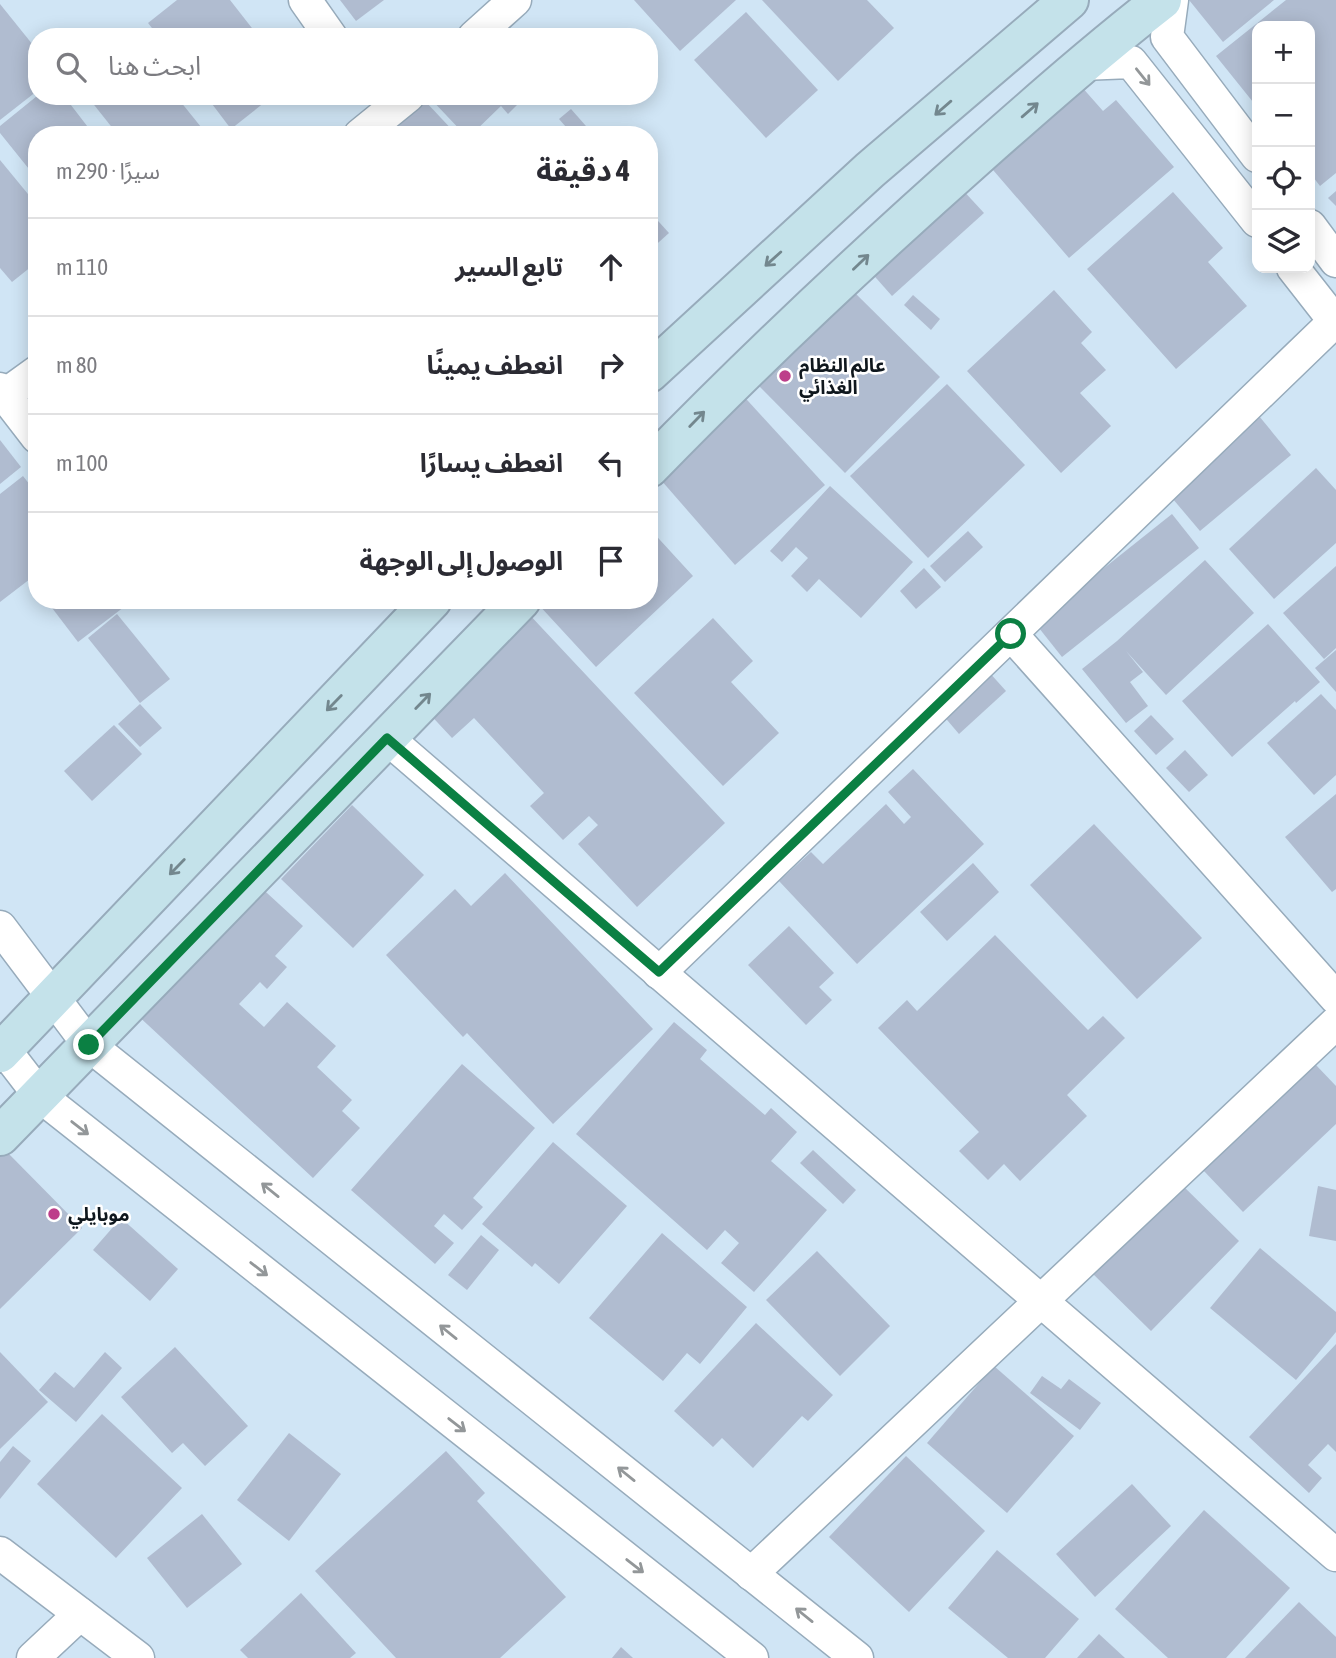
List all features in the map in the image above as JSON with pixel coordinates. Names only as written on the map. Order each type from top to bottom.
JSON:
[{"type":"main road","points":[[658,365],[870,170],[1069,0]]},
{"type":"main road","points":[[658,459],[902,223],[1082,64],[1162,0]]},
{"type":"main road","points":[[1,1049],[53,998],[423,609]]},
{"type":"main road","points":[[0,1136],[512,609]]},
{"type":"street","points":[[305,0],[325,28]]},
{"type":"street","points":[[484,28],[515,0]]},
{"type":"street","points":[[1172,0],[1167,37],[1252,149]]},
{"type":"street","points":[[1082,64],[1131,62],[1252,215]]},
{"type":"street","points":[[368,126],[387,105]]},
{"type":"street","points":[[1315,233],[1336,261]]},
{"type":"street","points":[[659,972],[1335,322],[1297,273]]},
{"type":"street","points":[[28,377],[2,392],[28,426]]},
{"type":"street","points":[[1011,634],[1336,998]]},
{"type":"street","points":[[387,738],[1336,1555]]},
{"type":"street","points":[[0,927],[89,1045],[857,1658]]},
{"type":"street","points":[[751,1574],[1336,1023]]},
{"type":"street","points":[[1,1049],[40,1096],[752,1658]]},
{"type":"street","points":[[0,1553],[138,1658]]},
{"type":"street","points":[[33,1658],[80,1614]]},
{"type":"building","points":[[177,0],[230,0],[252,28],[152,28],[148,23]]},
{"type":"building","points":[[340,0],[384,0],[356,21]]},
{"type":"building","points":[[634,0],[736,0],[680,51]]},
{"type":"building","points":[[762,0],[867,0],[894,28],[838,81]]},
{"type":"building","points":[[1189,0],[1274,0],[1223,42]]},
{"type":"building","points":[[1286,0],[1336,0],[1336,173],[1320,186],[1315,180],[1315,21],[1260,21]]},
{"type":"building","points":[[0,4],[28,39],[28,98],[0,120]]},
{"type":"building","points":[[746,12],[818,90],[766,138],[694,60]]},
{"type":"building","points":[[1252,27],[1252,101],[1216,56]]},
{"type":"building","points":[[1073,77],[1103,111],[1116,100],[1174,167],[1069,258],[981,156]]},
{"type":"building","points":[[28,103],[71,105],[87,126],[28,126],[28,168],[0,133],[0,126]]},
{"type":"building","points":[[94,105],[183,105],[200,126],[111,126]]},
{"type":"building","points":[[213,105],[261,105],[235,126],[229,126]]},
{"type":"building","points":[[421,105],[429,105],[449,126],[399,126]]},
{"type":"building","points":[[437,105],[517,105],[508,114],[501,106],[480,126],[456,126]]},
{"type":"building","points":[[571,109],[586,126],[565,126],[559,119]]},
{"type":"building","points":[[0,160],[28,194],[28,269],[12,282],[0,268]]},
{"type":"building","points":[[960,187],[984,213],[892,296],[869,270]]},
{"type":"building","points":[[1336,191],[1336,206],[1328,198]]},
{"type":"building","points":[[1173,192],[1223,248],[1208,262],[1247,306],[1176,369],[1087,269]]},
{"type":"building","points":[[658,221],[669,233],[658,243]]},
{"type":"building","points":[[1054,290],[1092,332],[1081,343],[1106,370],[1080,393],[1111,426],[1061,473],[967,371]]},
{"type":"building","points":[[853,291],[940,377],[845,473],[759,386]]},
{"type":"building","points":[[913,295],[940,319],[931,330],[904,305]]},
{"type":"building","points":[[947,384],[1025,465],[928,558],[850,476]]},
{"type":"building","points":[[738,390],[825,485],[735,565],[658,477],[658,468]]},
{"type":"building","points":[[1259,416],[1291,455],[1200,531],[1167,492]]},
{"type":"building","points":[[0,440],[21,467],[0,484]]},
{"type":"building","points":[[1316,468],[1336,490],[1336,543],[1274,599],[1229,549]]},
{"type":"building","points":[[23,476],[28,482],[28,581],[0,602],[0,494]]},
{"type":"building","points":[[830,486],[913,562],[861,618],[819,579],[807,592],[791,576],[808,558],[796,547],[782,562],[770,551]]},
{"type":"building","points":[[1172,514],[1199,548],[1062,657],[1035,623]]},
{"type":"building","points":[[968,531],[983,547],[945,582],[930,566]]},
{"type":"building","points":[[658,538],[693,576],[658,609]]},
{"type":"building","points":[[1205,560],[1254,613],[1166,695],[1126,651],[1143,672],[1130,682],[1148,706],[1126,723],[1082,669],[1117,641]]},
{"type":"building","points":[[1336,566],[1336,648],[1324,659],[1283,613]]},
{"type":"building","points":[[924,568],[941,587],[916,609],[900,591]]},
{"type":"building","points":[[53,609],[121,609],[78,642]]},
{"type":"building","points":[[543,609],[658,609],[596,667]]},
{"type":"building","points":[[526,611],[725,823],[637,907],[578,844],[598,825],[589,816],[563,840],[530,806],[544,793],[474,718],[452,738],[424,708]]},
{"type":"building","points":[[117,614],[170,679],[140,703],[88,638]]},
{"type":"building","points":[[713,618],[753,661],[731,682],[779,733],[723,786],[634,693]]},
{"type":"building","points":[[1268,624],[1320,682],[1232,757],[1182,701]]},
{"type":"building","points":[[1336,650],[1336,692],[1315,668]]},
{"type":"building","points":[[988,671],[1006,691],[959,734],[942,714]]},
{"type":"building","points":[[1321,694],[1336,710],[1336,775],[1314,795],[1267,743]]},
{"type":"building","points":[[140,704],[162,728],[140,747],[118,724]]},
{"type":"building","points":[[1151,715],[1174,739],[1156,755],[1134,731]]},
{"type":"building","points":[[114,725],[142,754],[92,801],[64,771]]},
{"type":"building","points":[[1185,750],[1208,775],[1189,792],[1166,768]]},
{"type":"building","points":[[913,769],[984,844],[857,964],[779,881],[811,852],[823,864],[886,804],[904,824],[911,817],[888,792]]},
{"type":"building","points":[[1336,794],[1336,889],[1332,892],[1285,837]]},
{"type":"building","points":[[352,805],[424,875],[353,948],[281,879]]},
{"type":"building","points":[[1094,824],[1202,938],[1137,999],[1030,885]]},
{"type":"building","points":[[973,863],[999,892],[947,941],[920,912]]},
{"type":"building","points":[[505,873],[653,1029],[553,1124],[467,1033],[463,1037],[386,955],[455,889],[471,906]]},
{"type":"building","points":[[255,882],[303,926],[275,956],[287,967],[267,989],[260,982],[239,1004],[264,1027],[287,1002],[336,1046],[317,1067],[352,1100],[342,1111],[360,1128],[313,1178],[134,1012]]},
{"type":"building","points":[[789,926],[834,973],[819,987],[832,1000],[806,1025],[748,965]]},
{"type":"building","points":[[995,935],[1088,1030],[1103,1016],[1125,1038],[1067,1095],[1087,1116],[1020,1181],[1004,1164],[988,1180],[959,1151],[979,1132],[878,1028],[907,1000],[917,1011]]},
{"type":"building","points":[[674,1022],[707,1050],[700,1059],[765,1115],[771,1108],[797,1132],[771,1161],[827,1210],[754,1292],[721,1263],[739,1243],[725,1230],[707,1250],[576,1134]]},
{"type":"building","points":[[462,1064],[535,1128],[473,1198],[483,1207],[462,1230],[444,1214],[434,1226],[454,1243],[435,1264],[351,1190]]},
{"type":"building","points":[[1315,1064],[1336,1086],[1336,1124],[1243,1212],[1203,1170]]},
{"type":"building","points":[[553,1142],[627,1206],[559,1284],[535,1263],[532,1267],[482,1224]]},
{"type":"building","points":[[5,1150],[82,1228],[0,1309],[0,1155]]},
{"type":"building","points":[[813,1150],[856,1190],[843,1204],[800,1163]]},
{"type":"building","points":[[1178,1181],[1239,1241],[1151,1331],[1089,1270]]},
{"type":"building","points":[[1318,1186],[1336,1190],[1336,1241],[1309,1236]]},
{"type":"building","points":[[121,1218],[178,1269],[150,1301],[93,1250]]},
{"type":"building","points":[[662,1233],[747,1307],[700,1364],[687,1353],[663,1381],[589,1318]]},
{"type":"building","points":[[481,1235],[499,1250],[467,1290],[448,1275]]},
{"type":"building","points":[[1260,1248],[1336,1312],[1336,1332],[1296,1380],[1210,1308]]},
{"type":"building","points":[[817,1251],[890,1326],[840,1376],[766,1300]]},
{"type":"building","points":[[756,1323],[833,1395],[808,1421],[802,1416],[753,1468],[722,1438],[713,1447],[674,1411]]},
{"type":"building","points":[[1336,1344],[1336,1452],[1328,1444],[1308,1465],[1322,1478],[1309,1493],[1249,1437]]},
{"type":"building","points":[[175,1347],[248,1426],[205,1466],[183,1443],[172,1453],[121,1397]]},
{"type":"building","points":[[0,1352],[48,1402],[0,1449]]},
{"type":"building","points":[[105,1352],[122,1368],[76,1422],[39,1390],[55,1372],[74,1388]]},
{"type":"building","points":[[994,1366],[1074,1436],[1007,1513],[927,1443]]},
{"type":"building","points":[[1042,1376],[1061,1389],[1069,1379],[1101,1403],[1080,1430],[1030,1393]]},
{"type":"building","points":[[102,1414],[182,1488],[116,1558],[37,1484]]},
{"type":"building","points":[[289,1433],[341,1474],[289,1541],[237,1500]]},
{"type":"building","points":[[13,1446],[31,1461],[0,1499],[0,1462]]},
{"type":"building","points":[[446,1451],[485,1493],[477,1501],[566,1597],[500,1658],[396,1658],[315,1571]]},
{"type":"building","points":[[906,1456],[985,1531],[909,1612],[829,1537]]},
{"type":"building","points":[[1132,1484],[1171,1526],[1095,1597],[1056,1554]]},
{"type":"building","points":[[1204,1510],[1290,1588],[1226,1658],[1168,1658],[1115,1609]]},
{"type":"building","points":[[202,1514],[242,1564],[187,1608],[147,1558]]},
{"type":"building","points":[[997,1550],[1079,1619],[1045,1658],[1008,1658],[948,1608]]},
{"type":"building","points":[[301,1593],[356,1653],[350,1658],[248,1658],[240,1650]]},
{"type":"building","points":[[1299,1602],[1336,1637],[1336,1658],[1245,1658]]},
{"type":"building","points":[[1099,1634],[1125,1658],[1077,1658]]},
{"type":"building","points":[[621,1647],[633,1658],[612,1658]]},
{"type":"place","name":"عالم النظام الغذائي","points":[[785,376]]},
{"type":"place","name":"موبايلي","points":[[54,1214]]},
{"type":"route","points":[[89,1045],[387,738],[659,972],[1011,634]]}]
